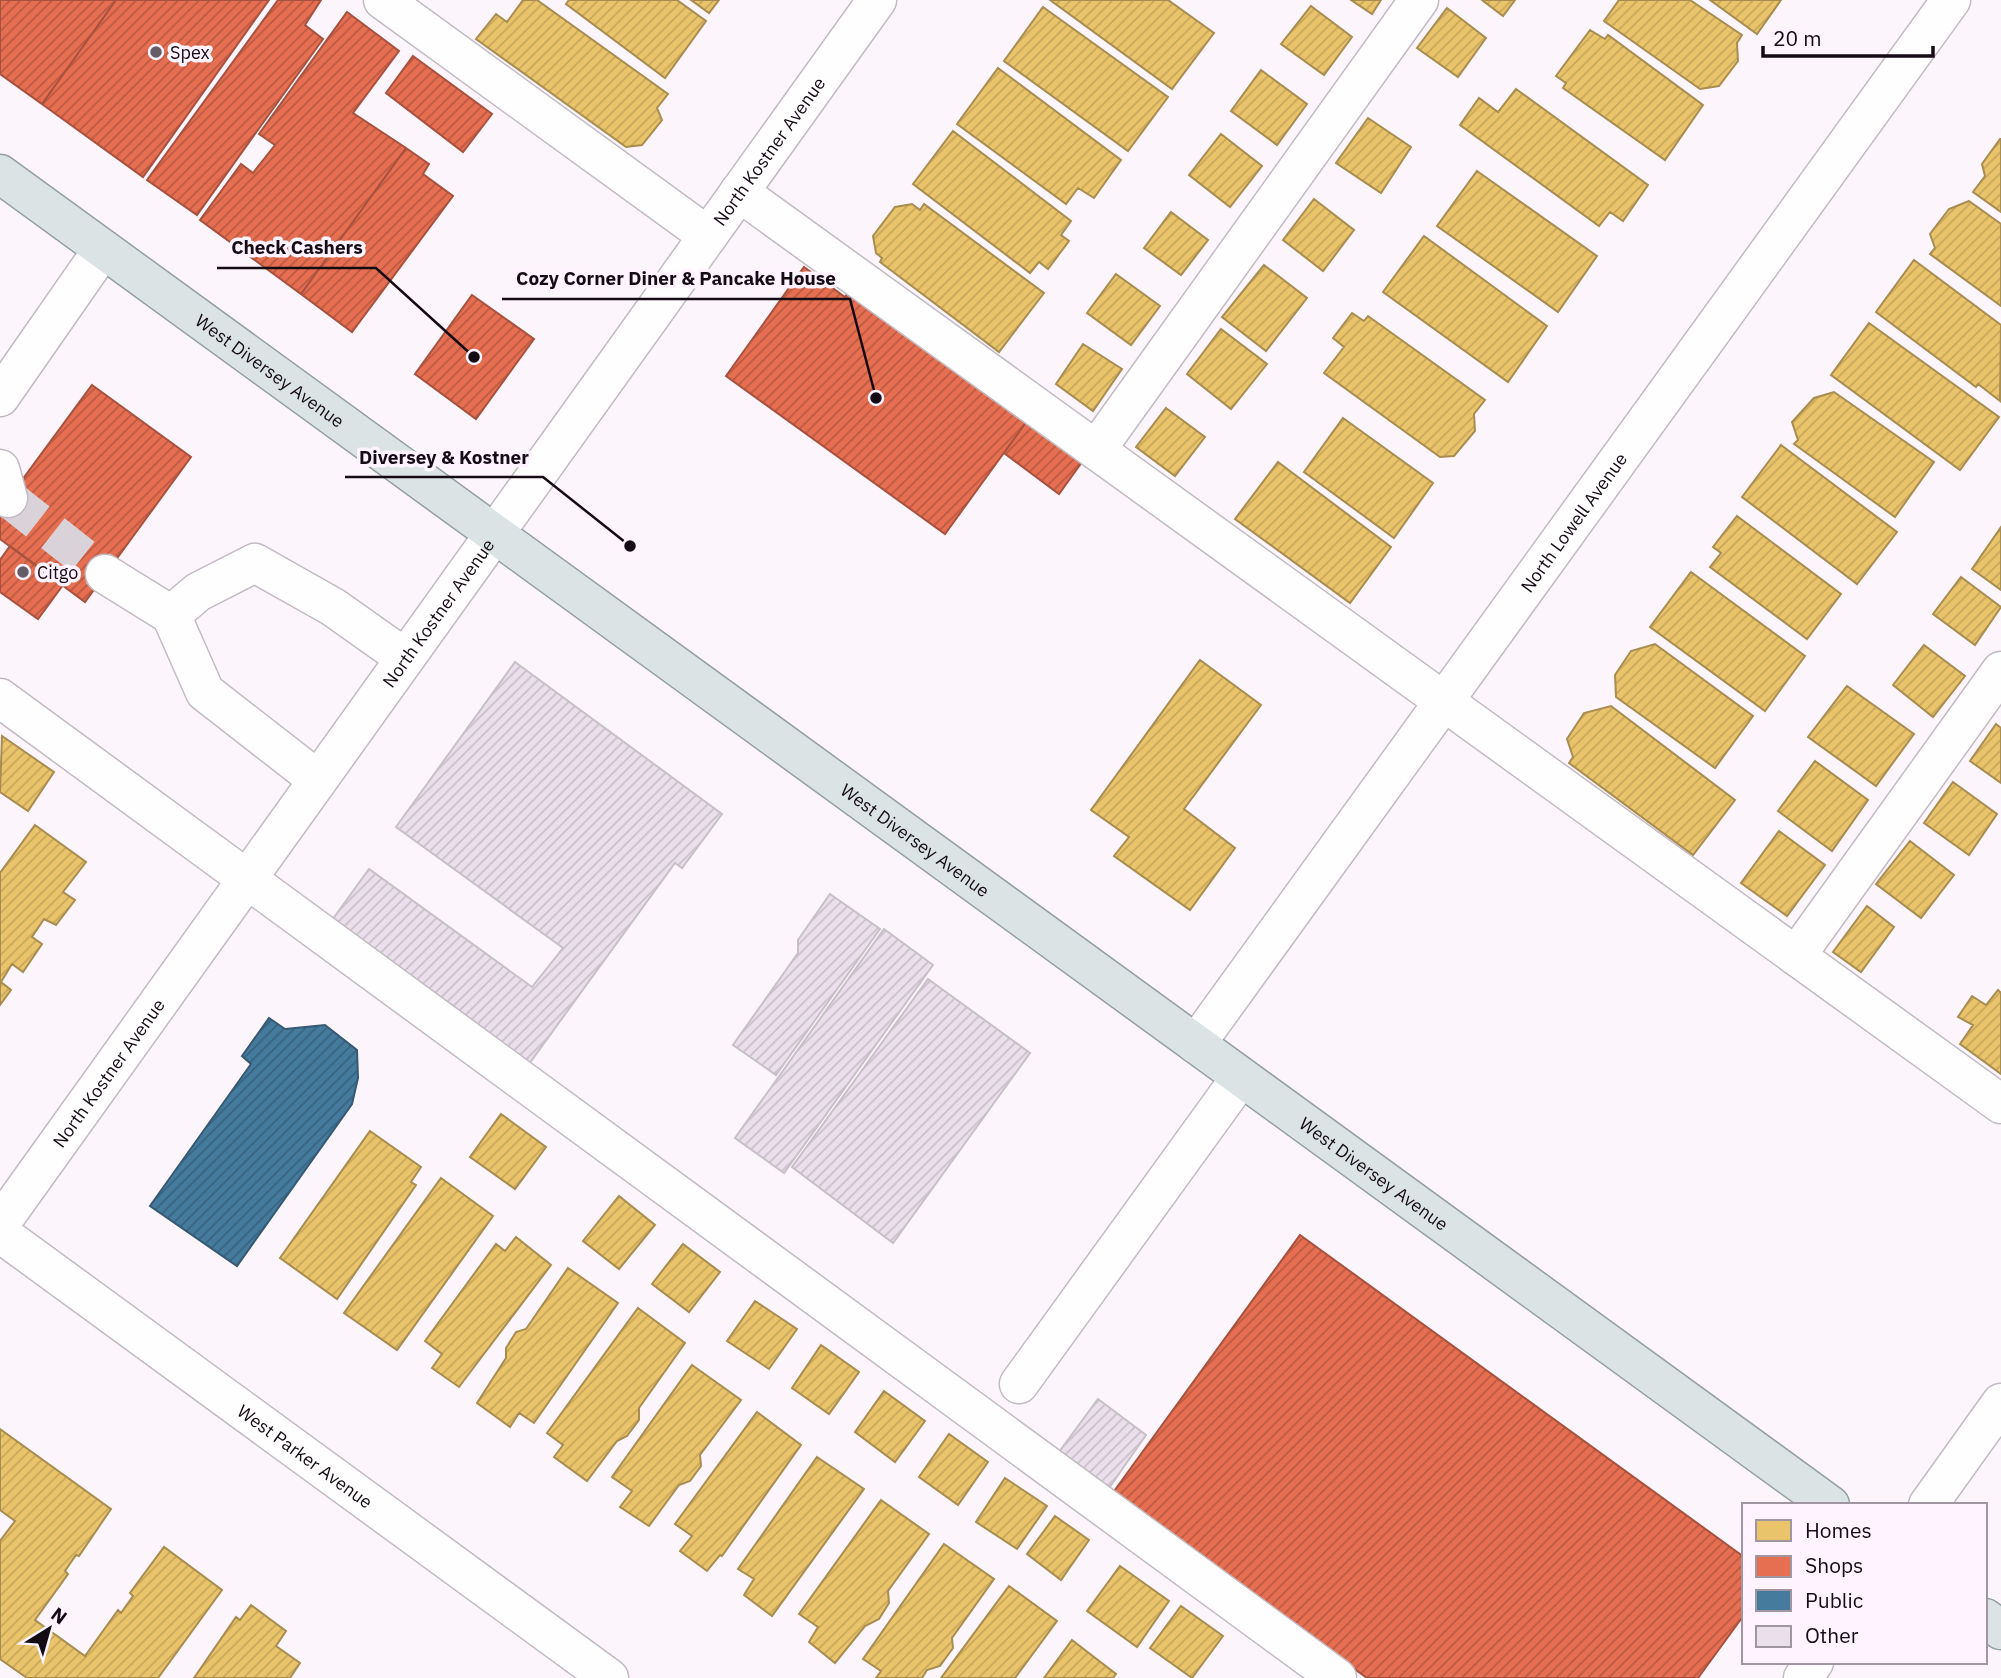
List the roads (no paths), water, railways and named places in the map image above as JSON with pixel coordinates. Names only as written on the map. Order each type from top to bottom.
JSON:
[{"type":"main road","name":"West Diversey Avenue","points":[[0,174],[1827,1503]]},
{"type":"street","points":[[383,0],[708,236]]},
{"type":"street","name":"North Kostner Avenue","points":[[0,1224],[877,0]]},
{"type":"street","points":[[1096,450],[1419,0]]},
{"type":"street","name":"North Lowell Avenue","points":[[1196,1044],[1951,0]]},
{"type":"street","points":[[739,192],[2001,1104]]},
{"type":"street","points":[[0,397],[103,249]]},
{"type":"street","points":[[171,615],[198,592],[255,563],[333,607],[405,658]]},
{"type":"street","points":[[105,574],[171,615],[205,692],[318,780]]},
{"type":"street","points":[[1796,956],[2001,671]]},
{"type":"street","points":[[0,698],[1337,1678]]},
{"type":"street","points":[[1019,1384],[1241,1077]]},
{"type":"street","name":"West Parker Avenue","points":[[0,1233],[609,1678]]},
{"type":"street","points":[[1929,1503],[2001,1403]]},
{"type":"tunnel","points":[[8,498],[105,574]]},
{"type":"place","name":"Spex","points":[[156,52]]},
{"type":"place","name":"Check Cashers","points":[[474,357]]},
{"type":"place","name":"Cozy Corner Diner & Pancake House","points":[[876,398]]},
{"type":"place","name":"Diversey & Kostner","points":[[630,546]]},
{"type":"place","name":"Citgo","points":[[23,572]]}]
